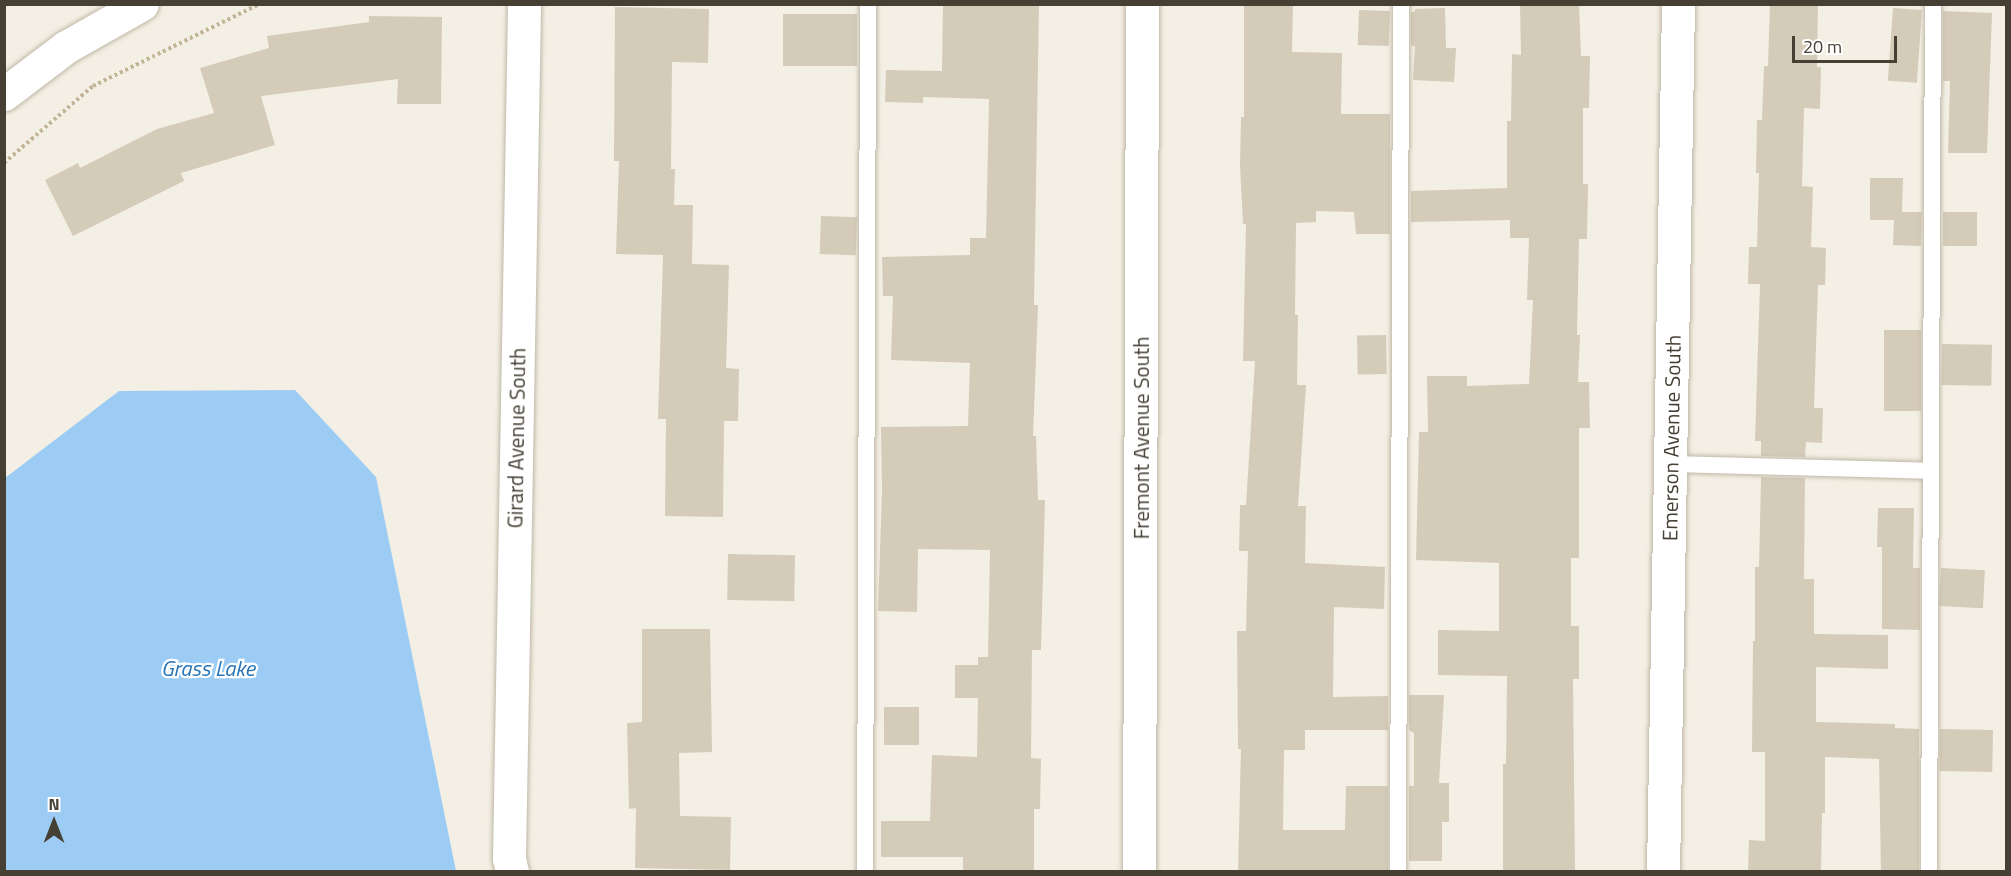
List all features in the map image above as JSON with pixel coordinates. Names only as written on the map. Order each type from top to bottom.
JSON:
[{"type":"street","points":[[4,94],[66,47],[142,4]]},
{"type":"street","name":"Girard Avenue South","points":[[512,872],[509,847],[524,4]]},
{"type":"street","name":"Fremont Avenue South","points":[[1139,872],[1142,4]]},
{"type":"street","name":"Emerson Avenue South","points":[[1663,872],[1678,4]]},
{"type":"lane","points":[[865,872],[868,4]]},
{"type":"lane","points":[[1398,872],[1401,4]]},
{"type":"lane","points":[[1929,872],[1932,4]]},
{"type":"lane","points":[[1670,464],[1930,471]]},
{"type":"path","points":[[4,164],[93,86],[260,4]]},
{"type":"water","name":"Grass Lake","points":[[295,390],[376,477],[456,871],[5,871],[5,478],[119,391]]},
{"type":"building","points":[[943,4],[1039,4],[1034,305],[1038,305],[1033,436],[1036,436],[1038,500],[1045,500],[1041,650],[1032,650],[1031,758],[1041,759],[1040,809],[1034,809],[1034,872],[963,872],[963,857],[881,857],[881,821],[930,821],[932,755],[977,757],[978,698],[955,698],[955,665],[978,665],[978,657],[988,657],[990,550],[918,549],[917,612],[878,611],[882,491],[881,427],[968,426],[970,363],[891,360],[893,296],[883,296],[882,257],[970,255],[970,238],[986,238],[989,99],[923,97],[923,103],[885,102],[886,70],[942,71]]},
{"type":"building","points":[[1244,4],[1293,4],[1292,52],[1342,53],[1341,114],[1390,114],[1390,234],[1356,234],[1354,212],[1316,211],[1316,222],[1296,223],[1295,315],[1298,315],[1297,385],[1306,385],[1298,506],[1306,506],[1305,563],[1385,567],[1384,609],[1334,607],[1333,697],[1388,696],[1388,730],[1305,730],[1305,750],[1284,750],[1283,830],[1345,830],[1346,786],[1388,786],[1388,872],[1238,872],[1241,749],[1238,749],[1237,631],[1246,631],[1248,551],[1239,551],[1240,505],[1246,505],[1255,361],[1243,361],[1246,224],[1243,224],[1240,165],[1241,117],[1244,117]]},
{"type":"building","points":[[1520,4],[1579,4],[1581,56],[1590,56],[1589,108],[1583,108],[1583,184],[1588,184],[1587,239],[1579,239],[1577,335],[1580,335],[1578,382],[1589,382],[1590,428],[1579,428],[1579,558],[1571,558],[1571,626],[1579,626],[1579,679],[1573,679],[1575,872],[1503,872],[1503,764],[1506,764],[1507,676],[1438,675],[1438,630],[1499,631],[1499,563],[1416,560],[1419,432],[1428,432],[1427,376],[1467,376],[1467,386],[1529,384],[1533,300],[1527,300],[1529,238],[1510,238],[1510,220],[1411,222],[1411,191],[1507,188],[1507,121],[1511,121],[1512,54],[1521,55]]},
{"type":"building","points":[[1770,4],[1818,4],[1817,67],[1821,67],[1820,109],[1804,108],[1802,186],[1813,187],[1811,247],[1826,248],[1825,285],[1818,285],[1814,408],[1823,408],[1822,443],[1806,442],[1805,457],[1761,456],[1761,441],[1755,441],[1760,284],[1748,284],[1749,247],[1757,247],[1759,173],[1756,173],[1757,120],[1762,120],[1764,66],[1768,66]]},
{"type":"building","points":[[615,7],[709,9],[708,63],[672,62],[671,169],[675,169],[674,205],[693,205],[692,264],[729,265],[726,368],[739,369],[738,421],[724,421],[723,517],[665,516],[666,419],[658,419],[663,255],[616,254],[619,161],[614,161]]},
{"type":"building","points":[[1445,8],[1446,48],[1456,48],[1454,82],[1413,80],[1415,46],[1411,46],[1411,12],[1415,12],[1415,9]]},
{"type":"building","points":[[1893,8],[1922,10],[1917,83],[1888,81]]},
{"type":"building","points":[[1359,10],[1390,11],[1389,46],[1358,45]]},
{"type":"building","points":[[1943,11],[1992,13],[1987,153],[1948,153],[1950,81],[1943,81]]},
{"type":"building","points":[[783,14],[857,14],[857,66],[783,66]]},
{"type":"building","points":[[369,16],[442,17],[441,104],[397,104],[398,79],[261,96],[275,145],[181,173],[184,181],[73,236],[45,180],[78,163],[80,168],[157,129],[214,113],[200,68],[269,48],[267,36],[369,22]]},
{"type":"building","points":[[1870,178],[1903,178],[1902,212],[1922,212],[1921,246],[1893,245],[1894,220],[1870,220]]},
{"type":"building","points":[[1943,212],[1977,212],[1977,246],[1943,246]]},
{"type":"building","points":[[821,216],[857,217],[856,255],[820,254]]},
{"type":"building","points":[[1884,330],[1921,330],[1921,411],[1884,411]]},
{"type":"building","points":[[1386,335],[1387,374],[1358,375],[1357,336]]},
{"type":"building","points":[[1942,344],[1992,345],[1991,386],[1941,385]]},
{"type":"building","points":[[1761,477],[1805,478],[1804,579],[1814,579],[1814,634],[1888,635],[1888,669],[1816,667],[1816,722],[1895,724],[1895,728],[1919,729],[1919,870],[1881,871],[1879,759],[1825,757],[1825,813],[1822,813],[1821,872],[1748,872],[1749,840],[1765,841],[1765,752],[1752,752],[1755,567],[1759,567]]},
{"type":"building","points":[[1878,508],[1914,508],[1913,568],[1920,568],[1920,630],[1882,629],[1882,547],[1877,547]]},
{"type":"building","points":[[728,554],[795,555],[794,601],[727,600]]},
{"type":"building","points":[[1941,568],[1985,570],[1983,608],[1939,606]]},
{"type":"building","points":[[642,629],[710,629],[712,752],[679,753],[680,816],[731,817],[730,870],[635,868],[636,808],[629,809],[627,723],[642,722]]},
{"type":"building","points":[[1409,695],[1444,695],[1439,783],[1449,783],[1449,822],[1442,822],[1442,861],[1409,861],[1409,786],[1414,786],[1414,733],[1409,730]]},
{"type":"building","points":[[884,707],[919,707],[919,745],[884,745]]},
{"type":"building","points":[[1940,729],[1993,730],[1992,772],[1939,771]]}]
